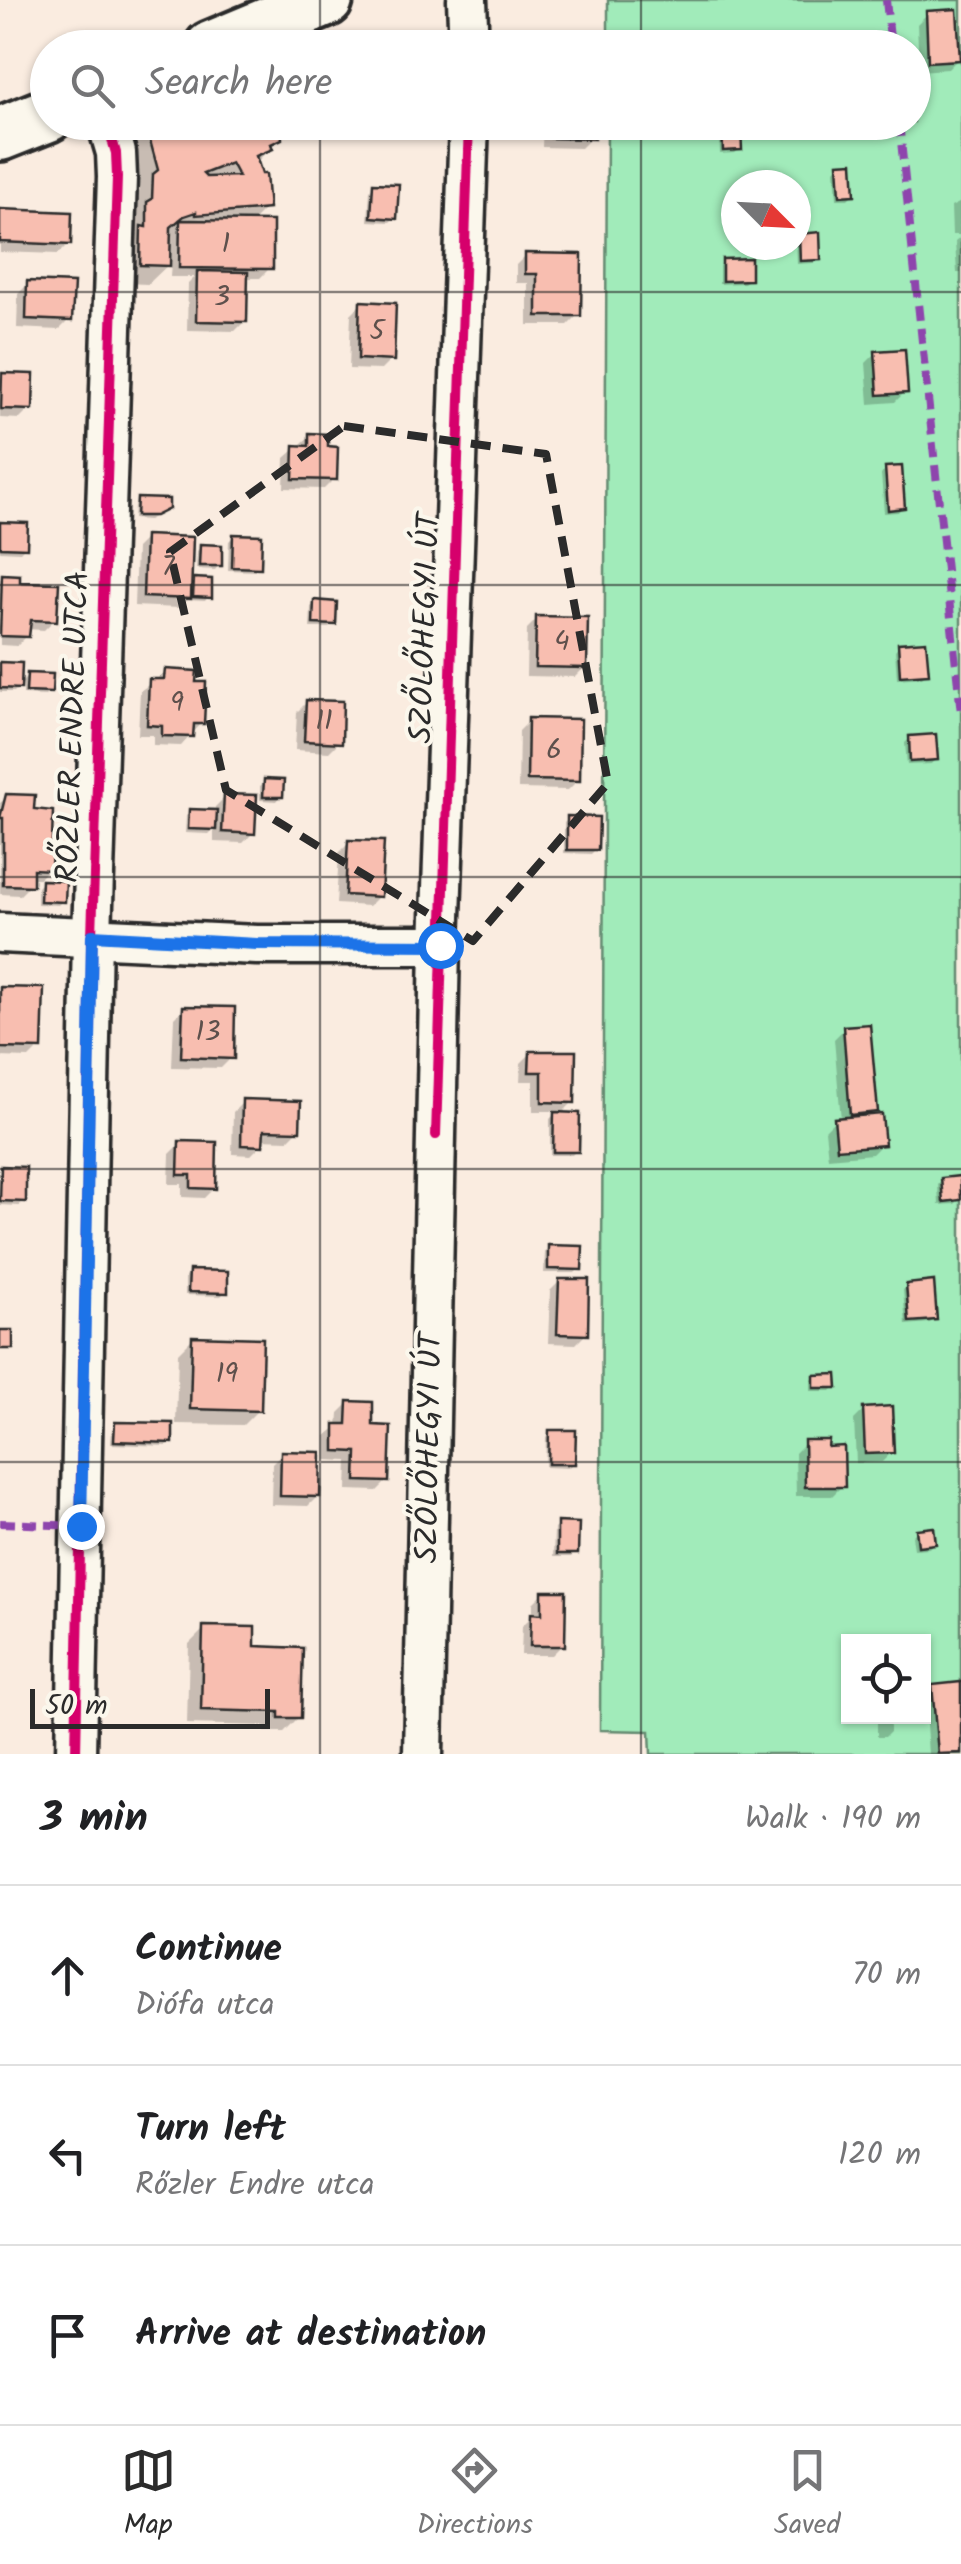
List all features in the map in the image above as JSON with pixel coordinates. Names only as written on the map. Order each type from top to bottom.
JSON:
[{"type":"main road","points":[[254,30],[326,0]]},
{"type":"main road","points":[[0,134],[30,122]]},
{"type":"street","points":[[467,0],[468,30]]},
{"type":"street","name":"RŐZLER ENDRE UTCA","points":[[76,1754],[92,935],[117,178],[112,140]]},
{"type":"street","name":"SZŐLŐHEGYI ÚT","points":[[424,1754],[440,945],[468,140]]},
{"type":"street","points":[[0,933],[257,944],[440,945]]},
{"type":"highlighted area","points":[[344,426],[546,454],[608,783],[473,941],[226,790],[170,552]]},
{"type":"green space","points":[[608,0],[961,0],[961,1754],[651,1754],[650,1731],[600,1730],[607,140],[931,140],[931,30],[608,30]]},
{"type":"building","points":[[957,9],[960,60],[931,62],[931,30],[927,30],[926,11]]},
{"type":"building","points":[[150,140],[280,140],[271,144],[273,149],[256,156],[262,174],[266,174],[269,209],[196,212],[184,216],[171,227],[170,266],[140,265],[141,226],[147,227],[153,174],[158,170]],"holes":[[[231,163],[238,176],[203,174]]]},
{"type":"building","points":[[723,140],[742,140],[742,150],[723,151]]},
{"type":"building","points":[[853,162],[855,195],[840,196],[838,163]]},
{"type":"building","points":[[373,183],[399,184],[397,219],[371,217]]},
{"type":"building","points":[[0,209],[72,212],[71,245],[0,242]]},
{"type":"building","points":[[180,220],[273,221],[273,269],[179,268]]},
{"type":"building","points":[[820,232],[821,260],[800,261],[811,260],[811,233]]},
{"type":"building","points":[[525,253],[582,254],[581,316],[537,316],[537,274],[525,274]]},
{"type":"building","points":[[722,260],[751,260],[751,280],[722,281]]},
{"type":"building","points":[[197,271],[248,272],[247,322],[196,321]]},
{"type":"building","points":[[27,281],[74,283],[72,321],[26,319]]},
{"type":"building","points":[[360,301],[396,303],[394,361],[358,359]]},
{"type":"building","points":[[905,349],[908,393],[878,395],[875,351]]},
{"type":"building","points":[[2,373],[34,374],[33,410],[1,409]]},
{"type":"building","points":[[309,433],[328,434],[328,446],[338,447],[337,480],[293,479],[294,445],[309,446]]},
{"type":"building","points":[[902,466],[905,508],[888,510],[885,467]]},
{"type":"building","points":[[137,498],[169,499],[169,509],[155,516],[136,516]]},
{"type":"building","points":[[0,522],[28,523],[27,548],[0,547]]},
{"type":"building","points":[[233,534],[262,535],[261,568],[232,567]]},
{"type":"building","points":[[145,535],[193,537],[191,599],[143,597]]},
{"type":"building","points":[[200,544],[222,545],[222,566],[199,566]]},
{"type":"building","points":[[2,574],[20,575],[20,582],[59,583],[57,621],[31,620],[29,637],[0,636]]},
{"type":"building","points":[[194,578],[212,579],[212,598],[193,597]]},
{"type":"building","points":[[314,600],[337,602],[336,625],[313,624]]},
{"type":"building","points":[[536,616],[588,617],[587,668],[535,667]]},
{"type":"building","points":[[926,641],[929,674],[900,676],[898,643]]},
{"type":"building","points":[[0,662],[22,663],[21,689],[0,688]]},
{"type":"building","points":[[165,669],[197,671],[196,682],[206,682],[204,724],[194,724],[193,737],[162,736],[162,726],[147,725],[149,679],[164,679]]},
{"type":"building","points":[[27,673],[53,674],[52,693],[26,692]]},
{"type":"building","points":[[306,700],[343,701],[342,743],[304,741]]},
{"type":"building","points":[[528,718],[581,719],[580,781],[527,780]]},
{"type":"building","points":[[936,734],[938,760],[910,762],[909,736]]},
{"type":"building","points":[[264,779],[284,780],[283,797],[263,797]]},
{"type":"building","points":[[6,794],[35,795],[34,809],[53,811],[51,870],[33,869],[33,886],[3,885],[0,818]]},
{"type":"building","points":[[224,794],[257,795],[255,834],[222,832]]},
{"type":"building","points":[[189,809],[217,810],[216,830],[188,829]]},
{"type":"building","points":[[567,816],[599,817],[598,850],[567,850]]},
{"type":"building","points":[[348,840],[384,841],[381,897],[345,895]]},
{"type":"building","points":[[41,880],[66,881],[65,902],[40,901]]},
{"type":"building","points":[[0,987],[44,988],[42,1049],[0,1048]]},
{"type":"building","points":[[183,1006],[235,1007],[234,1059],[181,1057]]},
{"type":"building","points":[[870,1024],[878,1112],[850,1115],[843,1026]]},
{"type":"building","points":[[530,1051],[576,1051],[575,1103],[542,1102],[542,1072],[529,1072]]},
{"type":"building","points":[[242,1099],[301,1101],[300,1131],[264,1130],[263,1146],[241,1145]]},
{"type":"building","points":[[554,1112],[580,1113],[579,1152],[553,1152]]},
{"type":"building","points":[[882,1114],[885,1145],[837,1149],[834,1118]]},
{"type":"building","points":[[179,1141],[217,1142],[216,1189],[191,1188],[191,1175],[178,1175]]},
{"type":"building","points":[[1,1166],[26,1167],[26,1202],[0,1201]]},
{"type":"building","points":[[960,1176],[961,1200],[943,1202],[941,1178]]},
{"type":"building","points":[[548,1245],[583,1246],[582,1270],[548,1269]]},
{"type":"building","points":[[189,1270],[228,1271],[228,1293],[188,1292]]},
{"type":"building","points":[[559,1279],[589,1279],[588,1335],[557,1334]]},
{"type":"building","points":[[934,1281],[937,1320],[909,1322],[906,1284]]},
{"type":"building","points":[[0,1330],[13,1330],[13,1349],[0,1349]]},
{"type":"building","points":[[192,1336],[263,1338],[261,1411],[190,1409]]},
{"type":"building","points":[[837,1374],[838,1388],[814,1388],[814,1375]]},
{"type":"building","points":[[348,1401],[373,1402],[373,1425],[391,1426],[389,1482],[356,1481],[357,1452],[335,1451],[335,1424],[347,1424]]},
{"type":"building","points":[[892,1406],[894,1453],[865,1454],[863,1408]]},
{"type":"building","points":[[115,1422],[173,1423],[173,1443],[114,1441]]},
{"type":"building","points":[[549,1430],[576,1430],[575,1464],[548,1464]]},
{"type":"building","points":[[804,1440],[829,1440],[828,1447],[844,1446],[845,1487],[805,1487]]},
{"type":"building","points":[[281,1451],[321,1452],[320,1497],[280,1496]]},
{"type":"building","points":[[557,1522],[579,1523],[578,1554],[557,1554]]},
{"type":"building","points":[[934,1527],[936,1544],[918,1546],[916,1529]]},
{"type":"building","points":[[542,1591],[566,1591],[565,1646],[530,1646],[531,1613],[542,1614]]},
{"type":"building","points":[[203,1626],[255,1627],[255,1646],[303,1648],[301,1718],[279,1718],[279,1712],[201,1710]]},
{"type":"building","points":[[961,1682],[961,1753],[938,1754],[932,1685]]},
{"type":"marked path","points":[[886,0],[889,30]]},
{"type":"marked path","points":[[901,140],[961,713]]},
{"type":"marked path","points":[[0,1523],[81,1526]]},
{"type":"cycle path","points":[[76,1754],[92,935],[117,177],[112,140]]},
{"type":"cycle path","points":[[436,1135],[468,140]]},
{"type":"route","points":[[81,1526],[92,935],[257,944],[440,945]]}]
